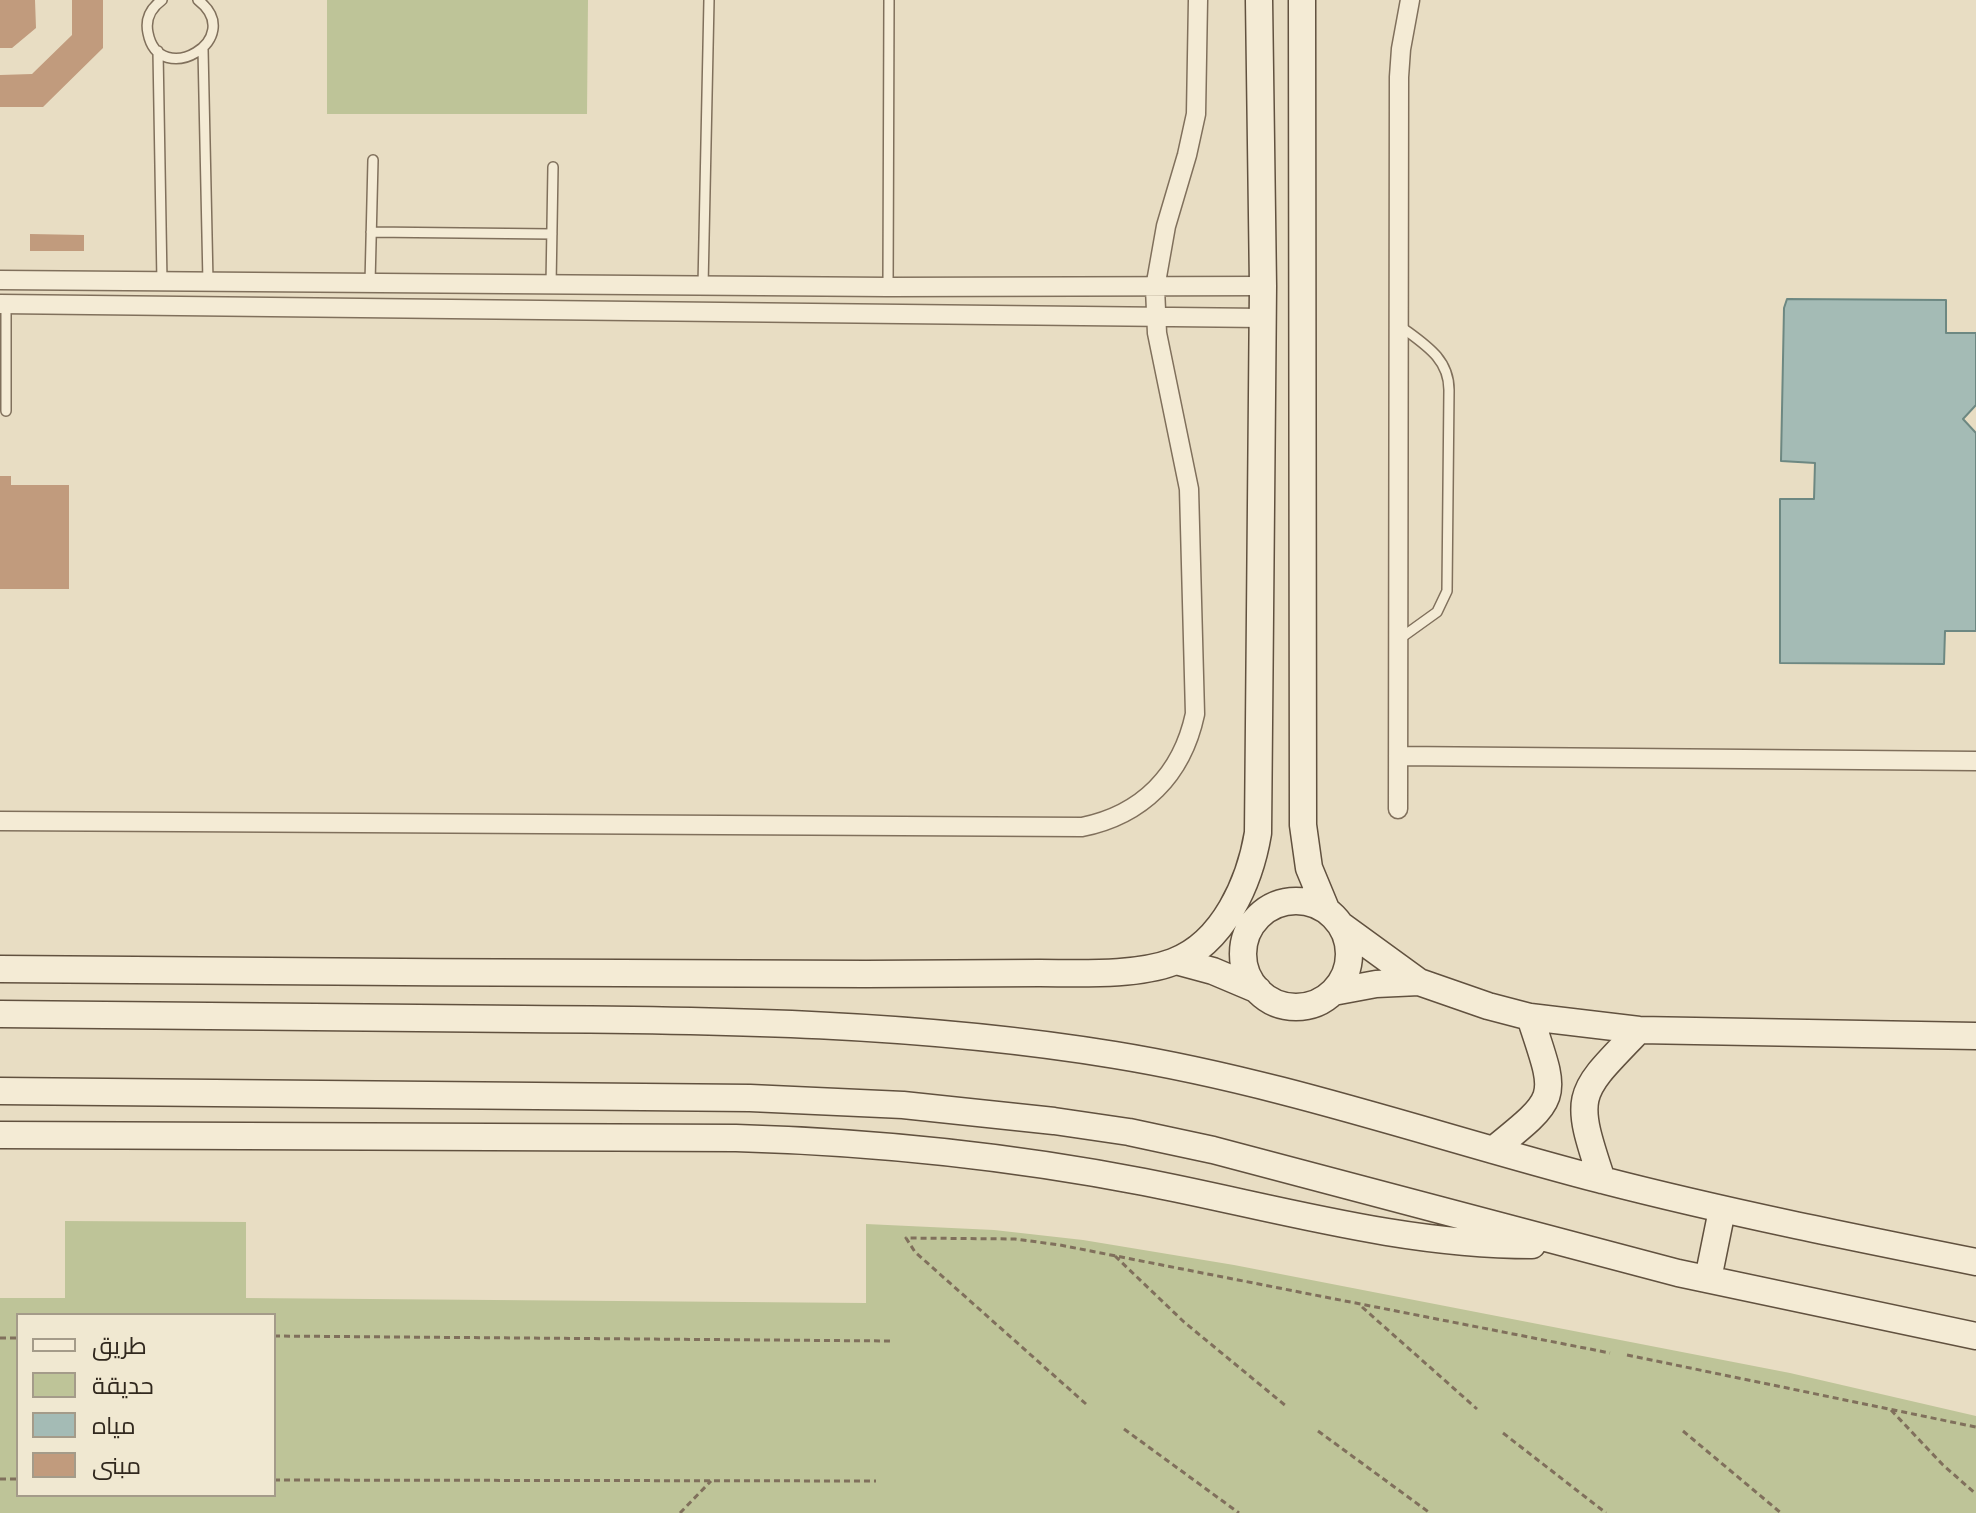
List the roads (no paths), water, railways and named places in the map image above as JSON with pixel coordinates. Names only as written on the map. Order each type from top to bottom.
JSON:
[{"type":"street","points":[[0,821],[1082,827],[1116,817],[1147,799],[1170,774],[1186,746],[1195,714],[1189,489],[1163,370],[1155,316],[1155,288],[1166,226],[1196,114],[1198,0]]},
{"type":"street","points":[[1258,990],[1245,970],[1243,958],[1245,884],[1254,859],[1258,833],[1263,318],[1259,0]]},
{"type":"street","points":[[1176,961],[1213,971],[1258,990],[1277,1003],[1301,1006],[1324,999],[1333,992],[1341,983],[1349,961],[1347,937],[1309,868],[1303,825],[1302,0]]},
{"type":"street","points":[[1398,809],[1399,77],[1410,0]]},
{"type":"street","points":[[0,280],[888,287],[1263,286]]},
{"type":"street","points":[[3,304],[1263,318]]},
{"type":"street","points":[[1398,756],[1976,761]]},
{"type":"street","points":[[1976,1036],[1639,1030],[1530,1017],[1419,982],[1334,918],[1304,901],[1292,901],[1244,914],[1217,928],[1176,961],[1136,969],[1067,973],[665,974],[1,969],[0,1014],[665,1020],[931,1033],[1112,1055],[1284,1090],[1602,1180],[1722,1210],[1976,1262]]},
{"type":"street","points":[[665,974],[665,1020]]},
{"type":"street","points":[[1333,992],[1376,984],[1419,982]]},
{"type":"street","points":[[1493,1150],[1538,1114],[1548,1096],[1549,1077],[1530,1017]]},
{"type":"street","points":[[1602,1180],[1583,1122],[1584,1100],[1599,1071],[1639,1030]]},
{"type":"street","points":[[0,1091],[750,1098],[842,1101],[978,1112],[1129,1132],[1213,1150],[1379,1192],[1569,1246],[1787,1298],[1976,1336]]},
{"type":"street","points":[[0,1135],[736,1138],[851,1143],[1096,1173],[1333,1222],[1427,1238],[1490,1244],[1569,1246]]},
{"type":"street","points":[[1708,1279],[1722,1210]]},
{"type":"lane","points":[[703,286],[709,0]]},
{"type":"lane","points":[[888,287],[889,0]]},
{"type":"lane","points":[[160,1],[147,22],[149,38],[165,56],[180,59],[203,49],[212,32],[212,22],[201,2]]},
{"type":"lane","points":[[203,49],[208,282]]},
{"type":"lane","points":[[158,51],[162,282]]},
{"type":"lane","points":[[370,283],[373,160]]},
{"type":"lane","points":[[551,285],[553,167]]},
{"type":"lane","points":[[371,232],[552,234]]},
{"type":"lane","points":[[3,304],[6,411]]},
{"type":"lane","points":[[1398,640],[1437,612],[1447,591],[1449,406],[1449,381],[1440,358],[1399,325]]},
{"type":"water","points":[[1787,299],[1946,300],[1946,333],[1976,333],[1976,405],[1963,419],[1976,433],[1976,631],[1945,631],[1944,664],[1780,663],[1780,499],[1814,499],[1815,463],[1781,461],[1784,308]]}]
